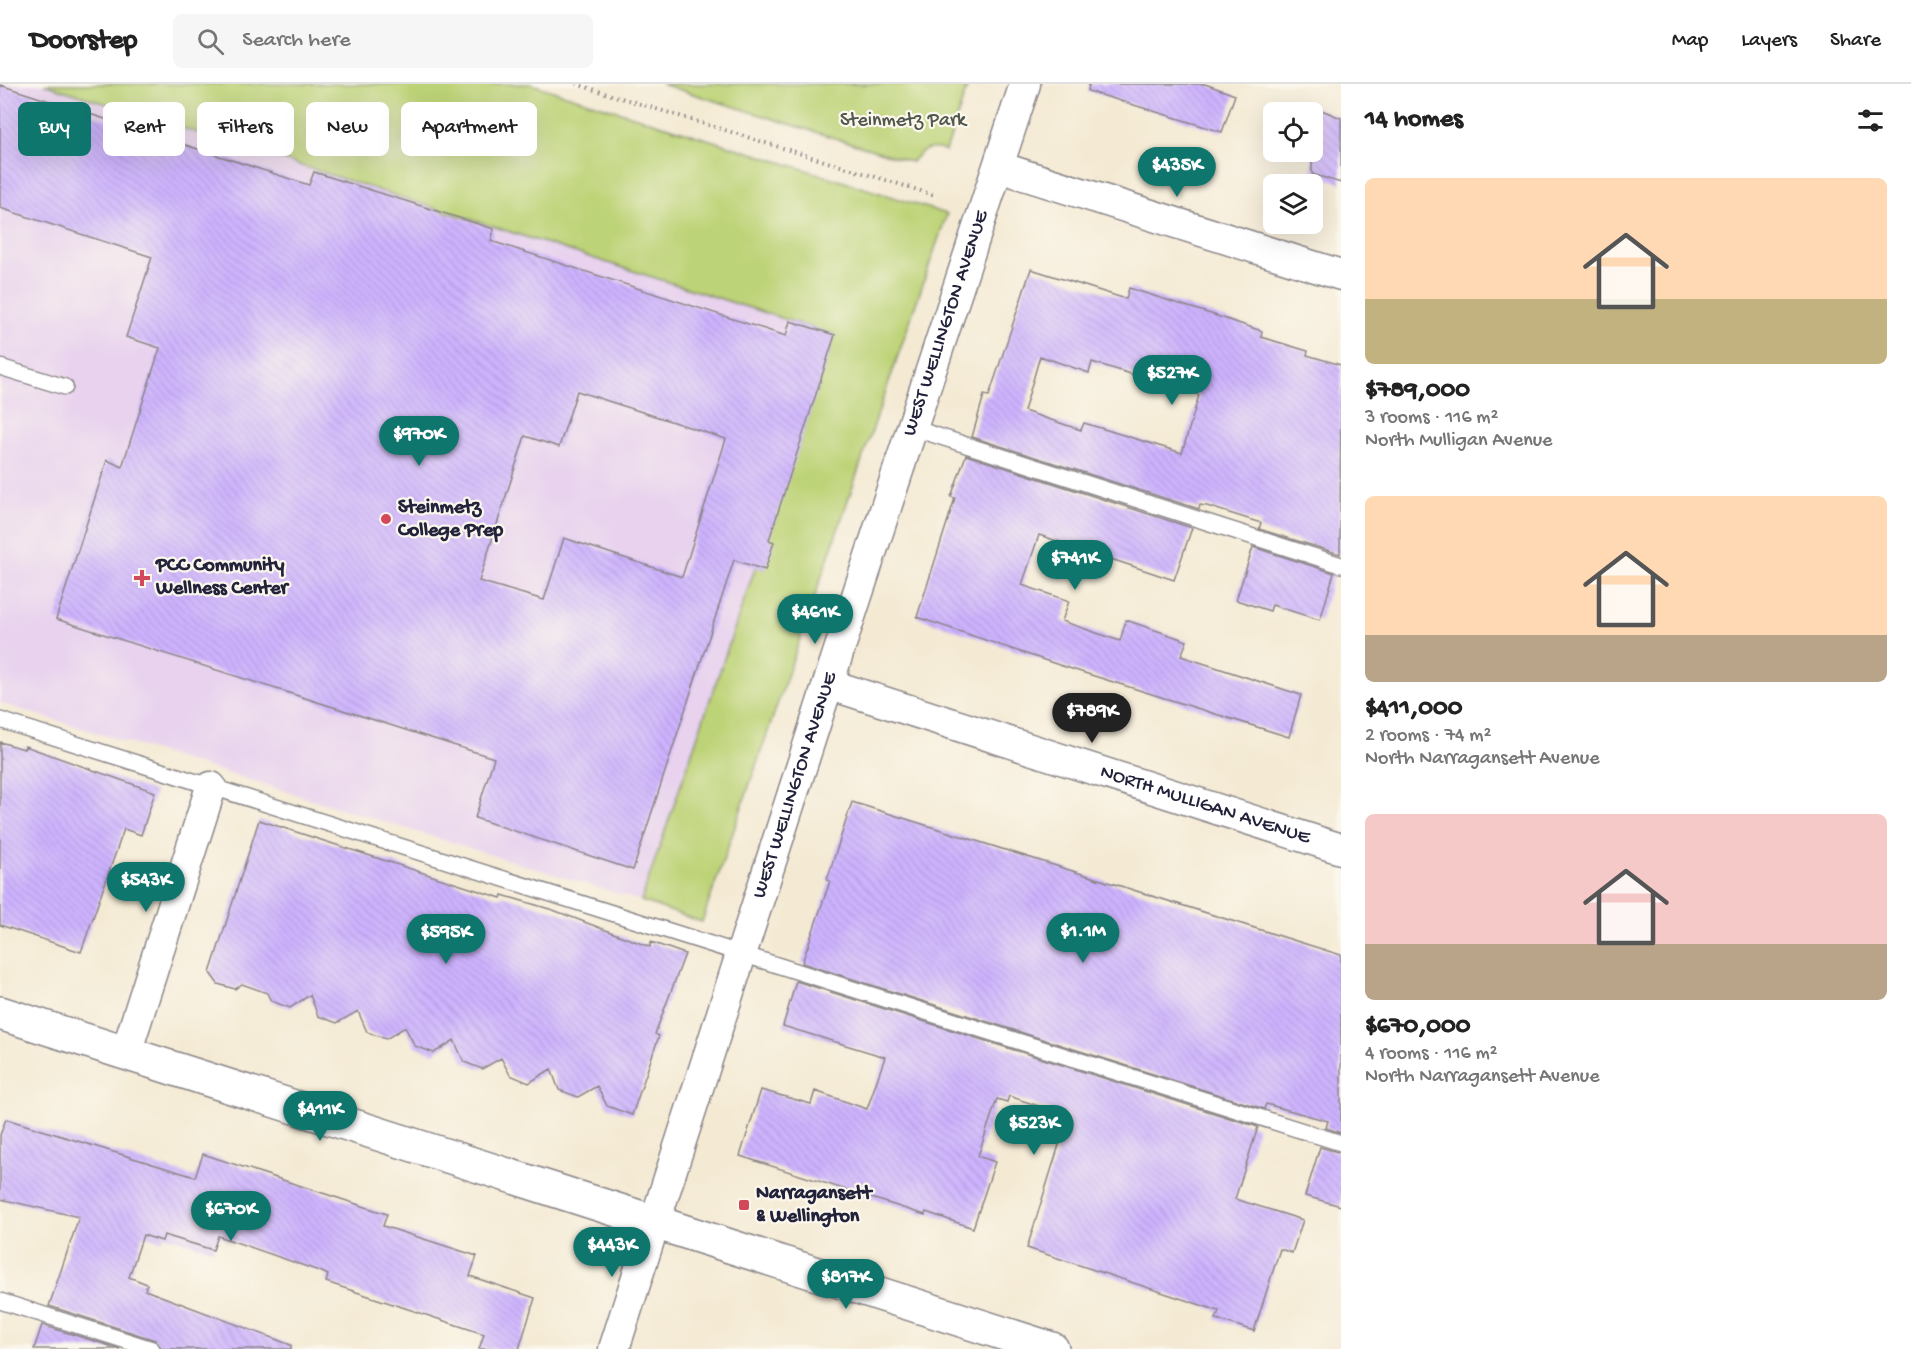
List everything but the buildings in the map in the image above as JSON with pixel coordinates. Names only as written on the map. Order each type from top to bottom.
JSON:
[{"type":"street","name":"WEST WELLINGTON AVENUE","points":[[614,1349],[828,684],[1025,84]]},
{"type":"street","points":[[999,167],[1341,275]]},
{"type":"street","name":"NORTH MULLIGAN AVENUE","points":[[828,684],[1341,849]]},
{"type":"street","points":[[126,1053],[211,787]]},
{"type":"street","points":[[0,1013],[1052,1349]]},
{"type":"lane","points":[[0,367],[65,387]]},
{"type":"lane","points":[[913,428],[1341,565]]},
{"type":"lane","points":[[0,720],[1341,1143]]},
{"type":"lane","points":[[0,1301],[152,1349]]},
{"type":"path","points":[[576,84],[934,195]]},
{"type":"shaded area","name":"Steinmetz College Prep","points":[[0,84],[44,84],[103,103],[103,156],[185,156],[185,129],[197,133],[197,156],[271,156],[835,335],[641,901],[0,703]]},
{"type":"green space","points":[[44,84],[531,84],[947,214],[702,922],[641,901],[835,335],[271,156],[294,156],[294,102],[197,102],[197,133],[185,129],[185,102],[103,103]]},
{"type":"green space","name":"Steinmetz Park","points":[[661,84],[968,84],[946,151],[927,149],[912,162]]},
{"type":"place","name":"Steinmetz College Prep","points":[[386,519]]},
{"type":"place","name":"PCC Community Wellness Center","points":[[142,578]]},
{"type":"place","name":"Narragansett & Wellington","points":[[744,1205]]}]
